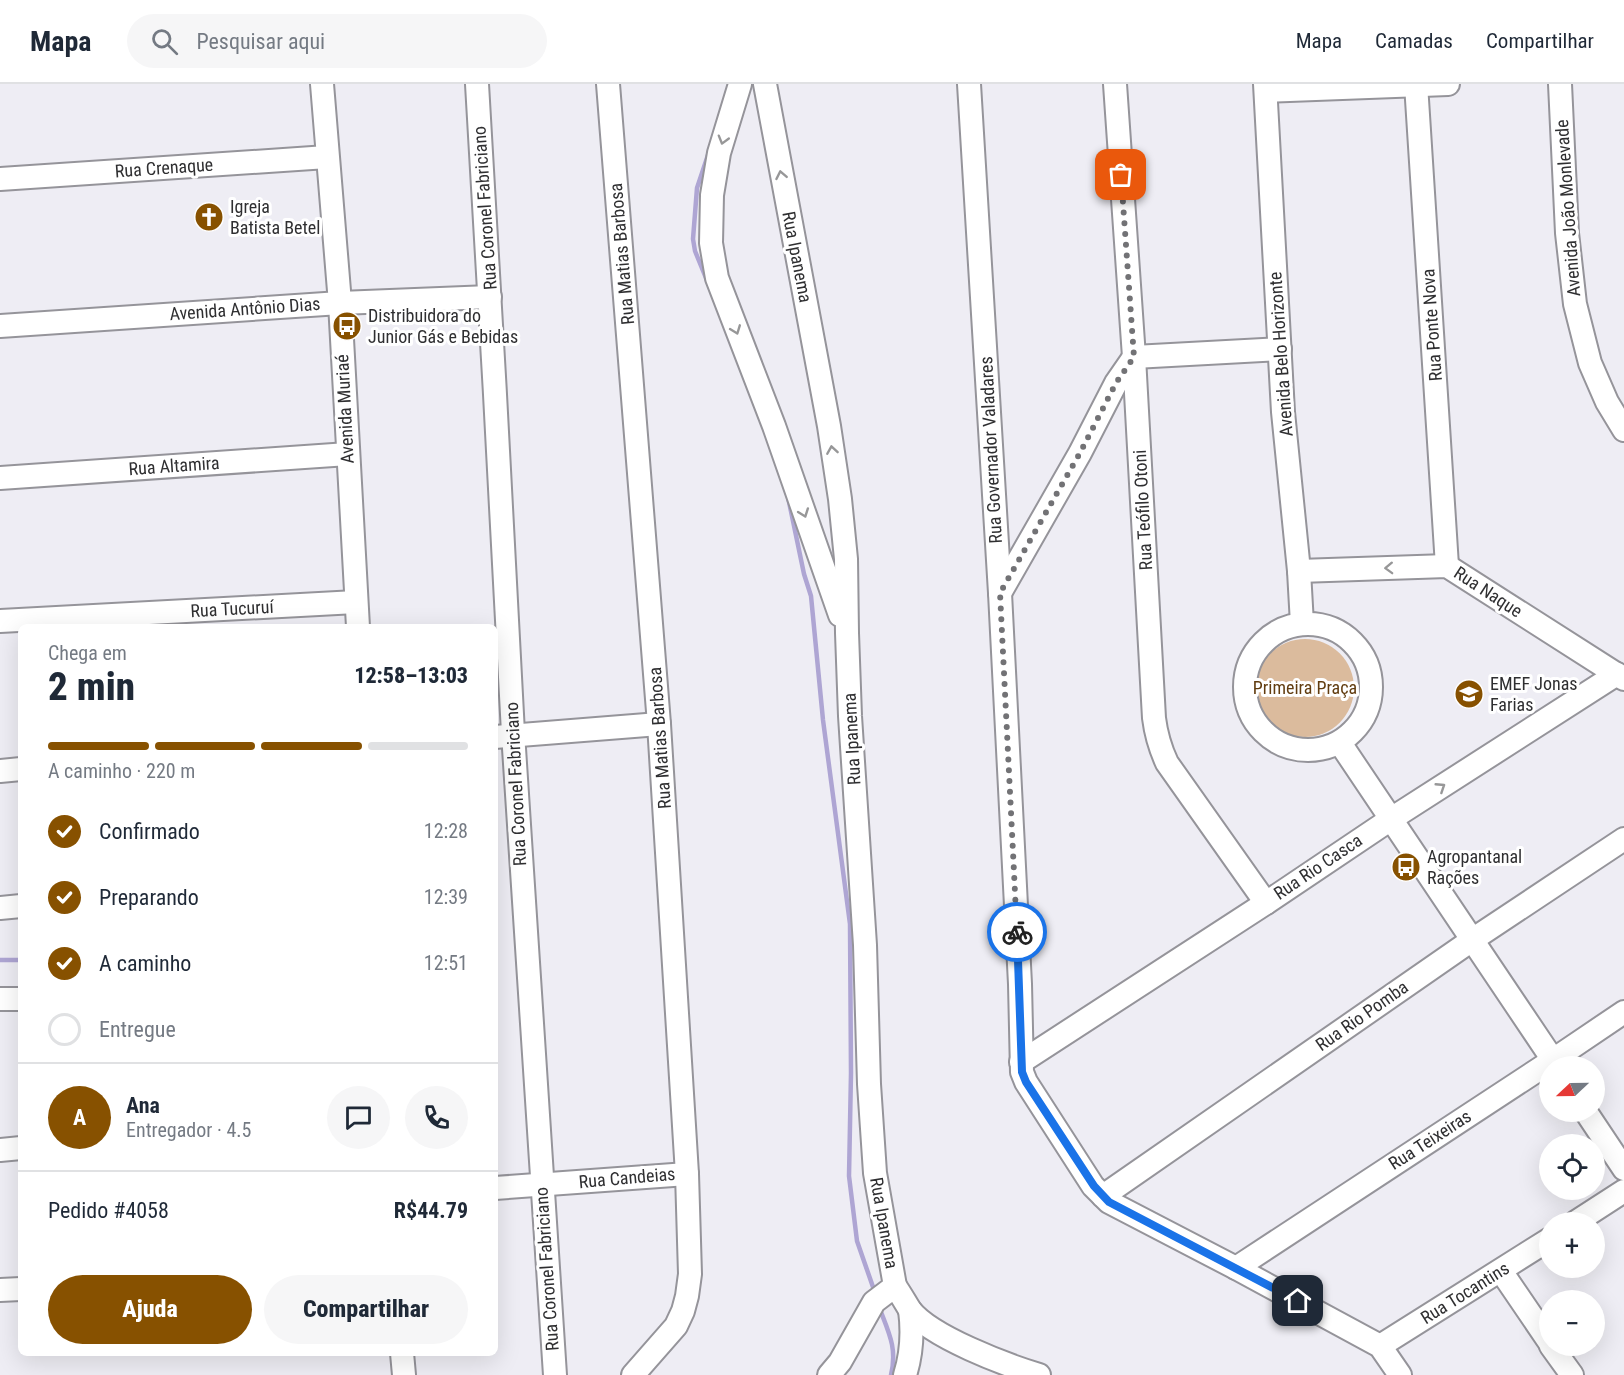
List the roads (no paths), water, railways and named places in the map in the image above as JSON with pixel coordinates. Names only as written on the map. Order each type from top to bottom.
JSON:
[{"type":"street","name":"Avenida Muriaé","points":[[322,84],[340,303],[358,624]]},
{"type":"street","name":"Rua Coronel Fabriciano","points":[[477,84],[490,297],[504,736],[555,1375]]},
{"type":"street","name":"Rua Matias Barbosa","points":[[608,84],[659,724],[687,1174],[690,1274],[683,1311],[676,1326],[633,1375]]},
{"type":"street","points":[[740,84],[720,153],[712,195],[711,243],[716,270],[847,633]]},
{"type":"street","name":"Rua Ipanema","points":[[765,84],[829,426],[840,499],[846,559],[850,716],[865,945],[873,1151],[895,1286],[874,1302],[840,1362],[829,1375]]},
{"type":"street","name":"Rua Governador Valadares","points":[[969,84],[1000,593],[1020,984],[1022,1072],[1026,1082],[1094,1186],[1109,1202],[1380,1346],[1400,1375]]},
{"type":"street","name":"Rua Teófilo Otoni","points":[[1115,84],[1156,733],[1167,763],[1266,903]]},
{"type":"street","points":[[1265,88],[1448,84]]},
{"type":"street","name":"Avenida João Monlevade","points":[[1560,84],[1567,233],[1575,304],[1590,363],[1607,402],[1624,430]]},
{"type":"street","name":"Rua Ponte Nova","points":[[1416,85],[1447,566]]},
{"type":"street","name":"Avenida Belo Horizonte","points":[[1265,88],[1283,412],[1302,624]]},
{"type":"street","name":"Rua Crenaque","points":[[0,179],[327,158]]},
{"type":"street","name":"Avenida Antônio Dias","points":[[0,326],[340,303],[490,297]]},
{"type":"street","points":[[1000,593],[1080,453],[1116,383],[1134,357],[1280,349]]},
{"type":"street","name":"Rua Altamira","points":[[0,478],[348,454]]},
{"type":"street","name":"Rua Naque","points":[[1299,571],[1447,566],[1620,676]]},
{"type":"street","name":"Rua Tucuruí","points":[[0,621],[356,602]]},
{"type":"street","points":[[1302,624],[1321,625],[1339,632],[1354,644],[1365,660],[1371,678],[1371,697],[1366,715],[1355,731],[1340,743],[1325,749],[1309,751],[1293,749],[1264,734],[1254,721],[1247,706],[1244,690],[1251,659],[1260,645],[1272,634],[1286,627],[1302,624]]},
{"type":"street","name":"Rua Rio Casca","points":[[1021,1062],[1391,819],[1620,676]]},
{"type":"street","points":[[504,736],[659,724]]},
{"type":"street","points":[[1340,743],[1550,1056]]},
{"type":"street","points":[[0,771],[18,769]]},
{"type":"street","name":"Rua Rio Pomba","points":[[1102,1196],[1472,940],[1624,839]]},
{"type":"street","points":[[0,908],[18,906]]},
{"type":"street","points":[[0,999],[18,999]]},
{"type":"street","name":"Rua Teixeiras","points":[[1564,1056],[1624,1012]]},
{"type":"street","name":"Rua Teixeiras","points":[[1236,1268],[1539,1073]]},
{"type":"street","points":[[1593,1122],[1624,1169]]},
{"type":"street","points":[[0,1150],[18,1148]]},
{"type":"street","name":"Rua Candeias","points":[[498,1188],[687,1174]]},
{"type":"street","points":[[1591,1212],[1624,1191]]},
{"type":"street","name":"Rua Tocantins","points":[[1380,1346],[1539,1246]]},
{"type":"street","points":[[1501,1271],[1539,1328]]},
{"type":"street","points":[[895,1286],[910,1310],[943,1335],[1012,1366],[1039,1375]]},
{"type":"street","points":[[0,1290],[18,1289]]},
{"type":"street","points":[[906,1375],[913,1332],[910,1310]]},
{"type":"street","points":[[402,1356],[404,1375]]},
{"type":"street","points":[[1559,1356],[1572,1375]]},
{"type":"waterway","points":[[708,155],[697,188],[693,239],[695,251],[708,283]]},
{"type":"waterway","points":[[788,497],[804,574],[811,596],[823,720],[850,924],[849,1176],[857,1241],[873,1287]]},
{"type":"waterway","points":[[0,960],[18,960]]},
{"type":"waterway","points":[[881,1312],[893,1350],[891,1375]]},
{"type":"place","name":"Igreja Batista Betel","points":[[209,217]]},
{"type":"place","name":"Distribuidora do Junior Gás e Bebidas","points":[[347,326]]},
{"type":"place","name":"EMEF Jonas Farias","points":[[1469,694]]},
{"type":"place","name":"Agropantanal Rações","points":[[1406,867]]},
{"type":"park label","name":"Primeira Praça","points":[[1305,688]]}]
